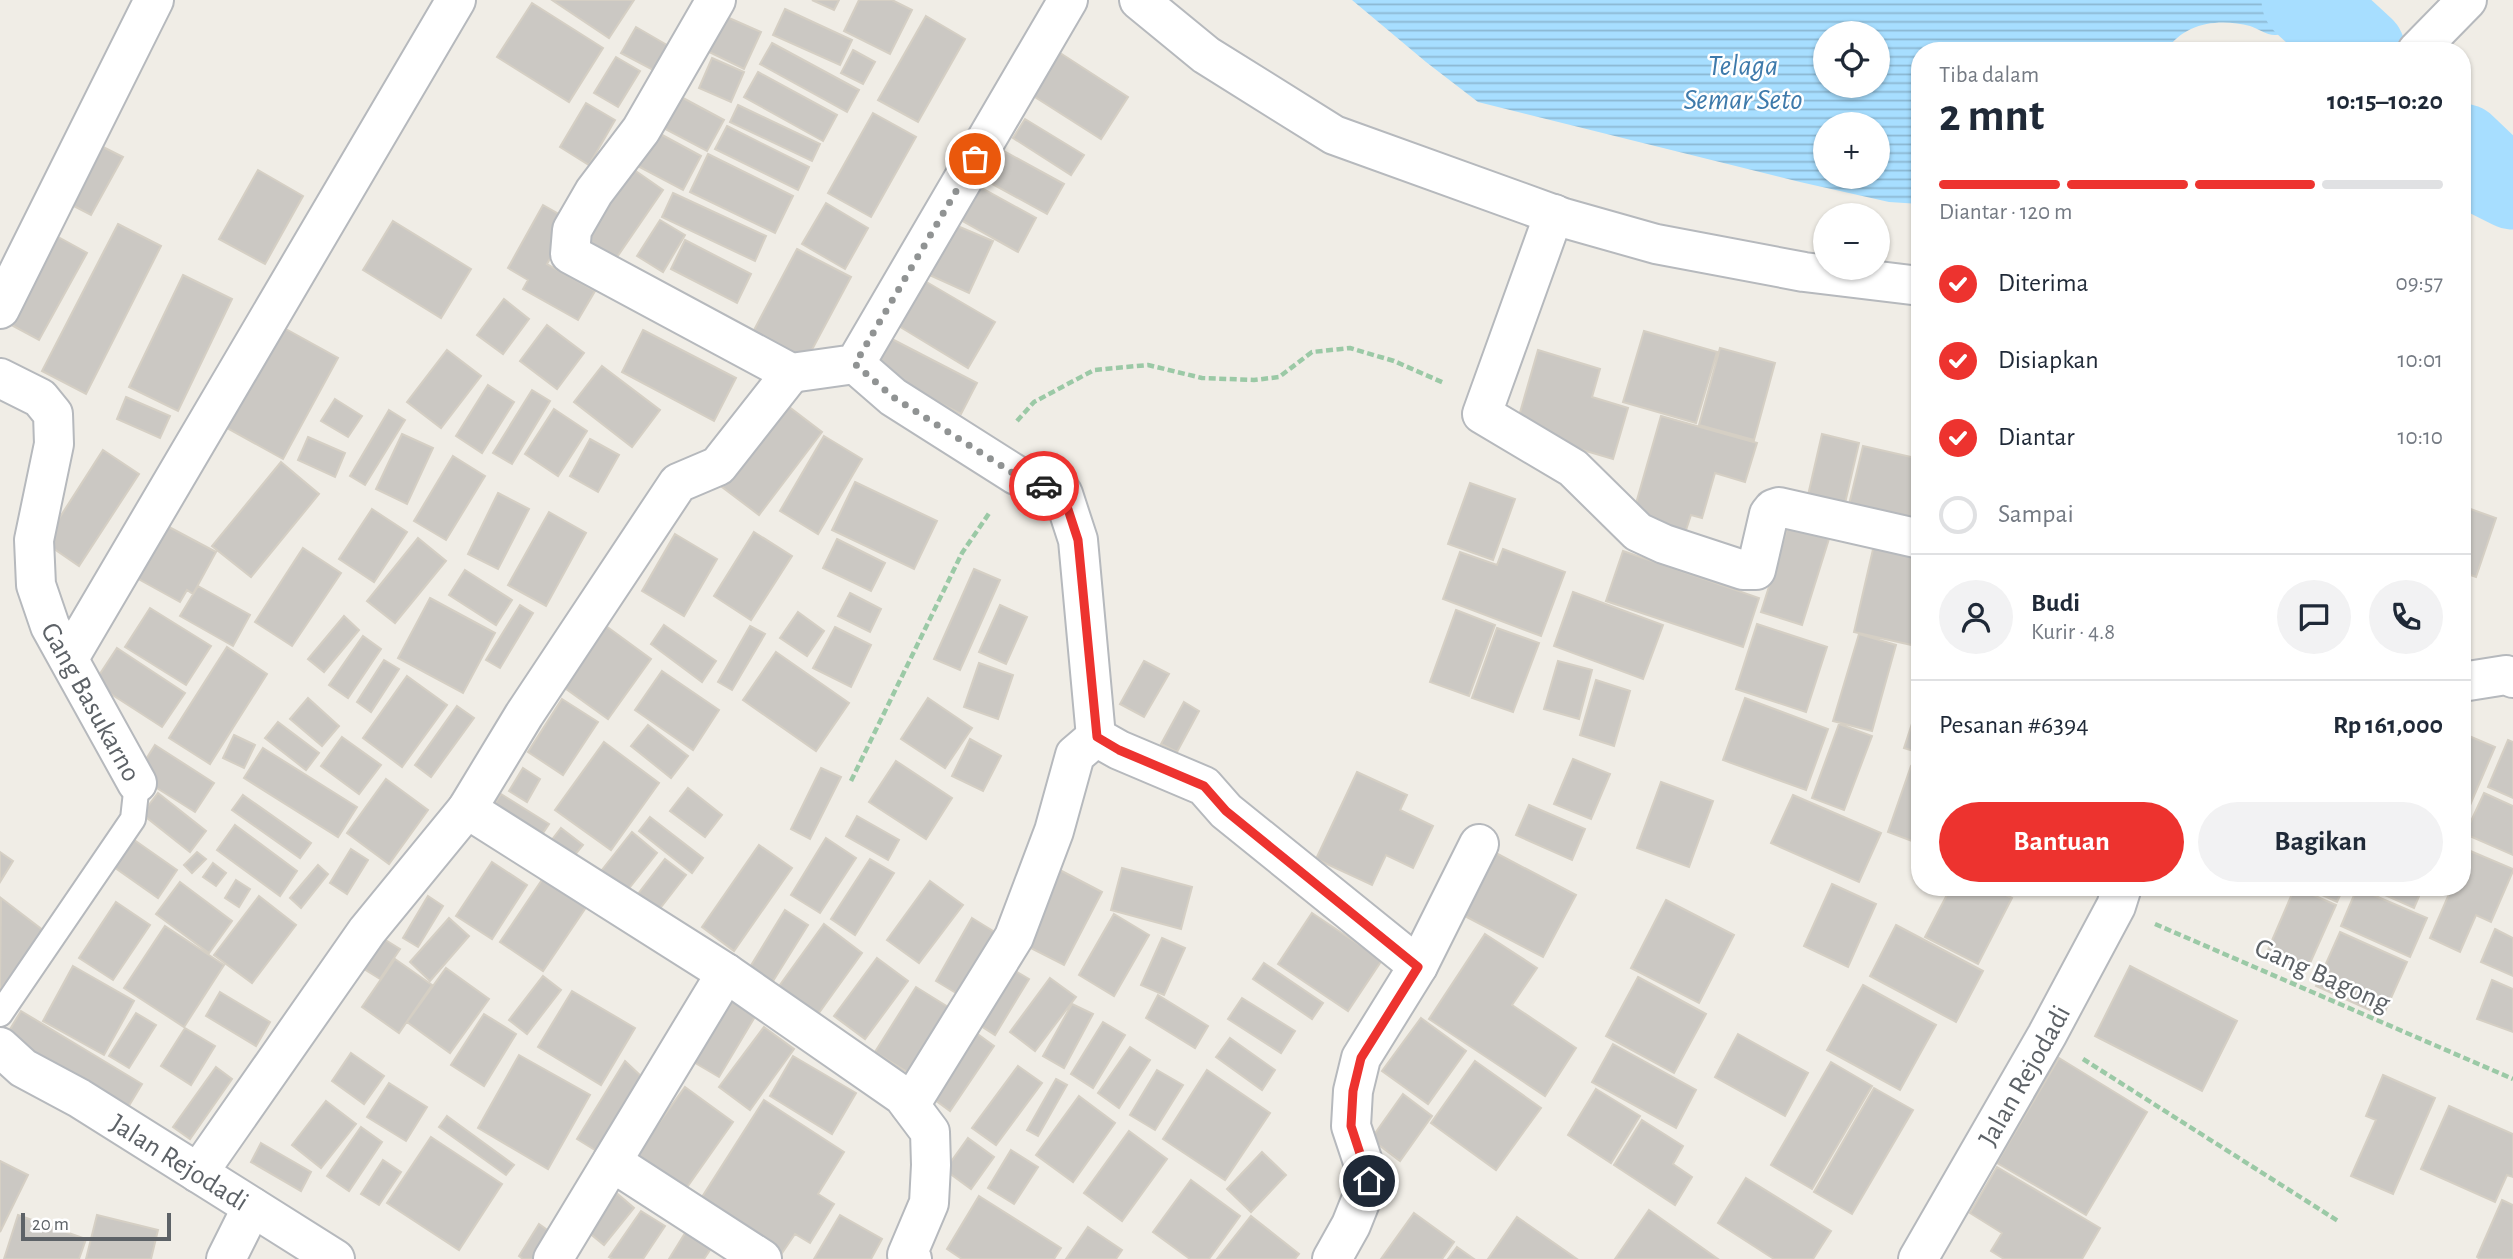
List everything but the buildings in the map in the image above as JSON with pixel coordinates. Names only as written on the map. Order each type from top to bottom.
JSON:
[{"type":"street","points":[[0,309],[154,0]]},
{"type":"street","points":[[69,657],[456,0]]},
{"type":"street","points":[[716,0],[641,130],[594,192],[572,230],[570,254],[791,373],[855,364],[893,397],[1002,466],[1063,494],[1078,540],[1097,737]]},
{"type":"street","points":[[855,364],[1068,0]]},
{"type":"street","points":[[1139,0],[1206,55],[1334,135],[1554,214],[1656,244],[1804,272],[1911,285]]},
{"type":"street","points":[[2426,42],[2459,8]]},
{"type":"street","points":[[1554,214],[1482,414],[1573,468],[1638,532],[1664,544],[1743,570],[1756,570],[1759,565],[1769,514],[1779,507],[1911,538]]},
{"type":"street","points":[[198,1173],[367,930],[467,809],[524,715],[678,483],[718,466],[791,373]]},
{"type":"street","name":"Gang Basukarno","points":[[0,378],[40,398],[53,414],[54,444],[34,540],[36,584],[50,626],[137,783]]},
{"type":"street","points":[[2471,681],[2506,675],[2513,678]]},
{"type":"street","points":[[1097,737],[1119,750],[1204,786],[1226,811],[1418,967]]},
{"type":"street","points":[[910,1105],[1014,937],[1054,831],[1075,755],[1097,737]]},
{"type":"street","points":[[467,809],[726,973],[903,1096],[930,1132],[929,1203],[907,1255],[912,1259]]},
{"type":"street","points":[[1332,1259],[1351,1225],[1369,1181],[1351,1126],[1353,1091],[1361,1058],[1418,967],[1479,844]]},
{"type":"street","name":"Jalan Rejodadi","points":[[1918,1259],[2047,1035],[2119,897]]},
{"type":"street","points":[[553,1259],[726,973]]},
{"type":"street","name":"Jalan Rejodadi","points":[[8,1062],[79,1098],[335,1259]]},
{"type":"street","points":[[612,1162],[762,1259]]},
{"type":"street","points":[[226,1259],[252,1207]]},
{"type":"lane","name":"Gang Basukarno","points":[[0,1014],[133,819],[137,783]]},
{"type":"path","points":[[851,781],[1034,401],[1094,370],[1148,365],[1202,378],[1254,380],[1279,377],[1312,352],[1350,348],[1394,361],[1446,384],[1482,414]]},
{"type":"path","name":"Gang Bagong","points":[[2119,897],[2513,1079]]},
{"type":"path","points":[[2047,1035],[2338,1221]]},
{"type":"water","name":"Telaga Semar Seto","points":[[1352,0],[2317,0],[2288,31],[2273,35],[2250,26],[2227,22],[2193,28],[2173,42],[1911,42],[1911,203],[1889,202],[1831,189],[1890,189],[1890,112],[1813,112],[1813,185],[1478,102]]},
{"type":"waterway","points":[[2306,0],[2351,42]]},
{"type":"waterway","points":[[2471,157],[2487,172],[2513,185]]},
{"type":"way so far","points":[[975,159],[855,364],[893,397],[1016,475],[1044,486]]},
{"type":"route","points":[[1044,486],[1063,494],[1078,540],[1097,737],[1119,750],[1204,786],[1226,811],[1418,967],[1361,1058],[1353,1091],[1351,1126],[1369,1181]]}]
